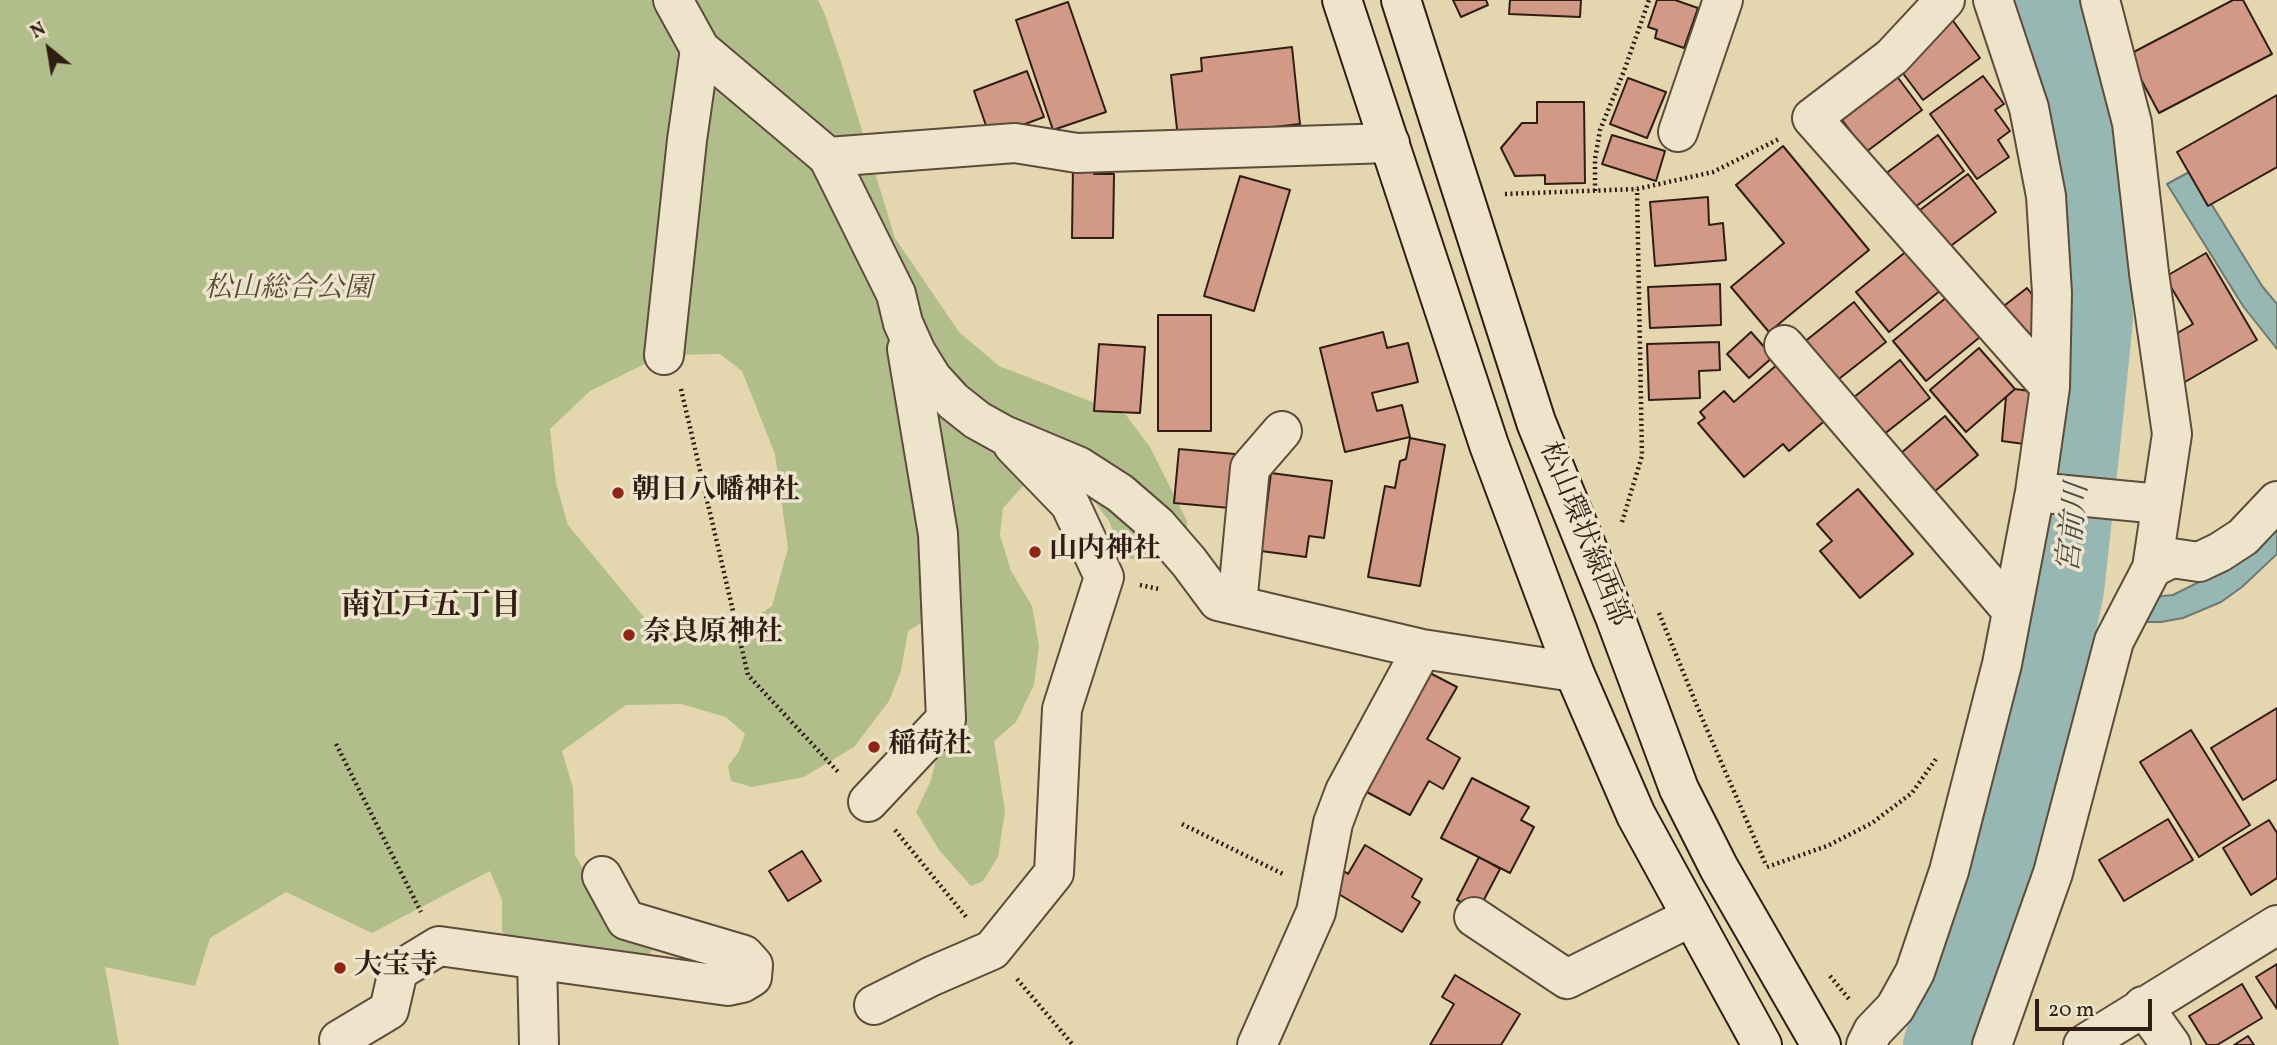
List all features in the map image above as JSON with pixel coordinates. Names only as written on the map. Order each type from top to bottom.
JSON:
[{"type":"street","points":[[673,0],[700,49],[828,157],[896,294],[938,534],[947,719],[868,802]]},
{"type":"street","name":"松山環状線西部","points":[[1342,0],[1489,445],[1574,672],[1636,815],[1762,1045]]},
{"type":"street","name":"松山環状線西部","points":[[1401,0],[1536,422],[1615,617],[1679,789],[1719,868],[1821,1045]]},
{"type":"street","points":[[1678,132],[1723,0]]},
{"type":"street","points":[[1945,0],[1892,57],[1812,118],[2050,387]]},
{"type":"street","points":[[1866,1045],[1872,1031],[1895,1008],[1915,972],[1949,871],[2002,664],[2041,492],[2050,387],[2052,293],[2046,196],[2029,108],[1993,0]]},
{"type":"street","points":[[1992,1045],[2053,873],[2115,641],[2152,568],[2172,434],[2149,274],[2132,123],[2100,0]]},
{"type":"street","points":[[671,369],[687,140],[700,49]]},
{"type":"street","points":[[828,157],[1015,144],[1077,153],[1390,142]]},
{"type":"street","points":[[903,323],[932,378],[953,401],[977,420],[1004,435],[1078,466],[1120,493],[1157,524],[1218,601],[1422,649],[1574,672]]},
{"type":"street","points":[[1784,345],[2012,611]]},
{"type":"street","points":[[1237,605],[1250,468],[1282,431]]},
{"type":"street","points":[[874,1005],[932,975],[992,950],[1054,873],[1062,709],[1104,577],[1070,503],[1004,435]]},
{"type":"street","points":[[2041,492],[2160,505]]},
{"type":"street","points":[[2152,568],[2172,558],[2199,562],[2220,552],[2243,537],[2277,501]]},
{"type":"street","points":[[1257,1045],[1315,912],[1334,823],[1345,791],[1422,649]]},
{"type":"street","points":[[342,1045],[339,1040],[389,1010],[398,971],[439,946],[729,986],[752,977],[753,965],[744,955],[626,920],[602,876]]},
{"type":"street","points":[[1475,918],[1567,979],[1691,916]]},
{"type":"street","points":[[2083,1045],[2277,925]]},
{"type":"street","points":[[537,960],[539,1045]]},
{"type":"street","points":[[2143,1006],[2171,1045]]},
{"type":"path","points":[[1595,191],[1600,130],[1649,0]]},
{"type":"path","points":[[1505,194],[1637,189],[1713,172],[1772,144],[1812,118]]},
{"type":"path","points":[[1622,522],[1642,456],[1637,189]]},
{"type":"path","points":[[671,369],[748,675],[904,839],[992,950],[1073,1045]]},
{"type":"path","points":[[1615,506],[1626,531]]},
{"type":"path","points":[[1656,606],[1773,878]]},
{"type":"path","points":[[336,744],[439,946]]},
{"type":"path","points":[[1767,867],[1827,846],[1872,823],[1912,793],[1937,757]]},
{"type":"path","points":[[1182,824],[1320,892]]},
{"type":"path","points":[[1824,965],[1843,994],[1853,1003]]},
{"type":"green space","name":"松山総合公園","points":[[0,0],[818,0],[841,62],[895,238],[959,332],[999,366],[1126,415],[1150,447],[1187,521],[1187,540],[1163,558],[1138,560],[1124,557],[1109,521],[1085,489],[1054,478],[1024,485],[1003,508],[1000,535],[1011,571],[1032,606],[1039,646],[1034,685],[1016,722],[994,741],[1005,811],[998,857],[983,881],[971,886],[939,850],[916,812],[931,780],[952,695],[928,619],[908,631],[901,671],[889,701],[854,747],[804,777],[752,787],[731,781],[728,766],[739,751],[745,734],[726,717],[681,704],[626,705],[562,751],[573,788],[575,855],[618,928],[655,946],[644,962],[511,942],[502,931],[502,900],[490,871],[372,933],[286,892],[210,938],[195,986],[105,967],[119,1045],[0,1045]],"holes":[[[720,354],[742,371],[775,454],[788,548],[772,606],[726,637],[686,641],[644,617],[568,525],[556,483],[550,429],[590,391],[663,355]]]},
{"type":"water","points":[[2191,171],[2262,286],[2277,304],[2277,349],[2243,306],[2167,184]]},
{"type":"water","points":[[2277,511],[2277,554],[2242,587],[2221,602],[2183,618],[2138,622],[2140,598],[2173,595],[2209,577]]},
{"type":"building","points":[[1453,0],[1486,0],[1488,5],[1461,17]]},
{"type":"building","points":[[1510,0],[1581,0],[1580,17],[1509,14]]},
{"type":"building","points":[[1657,0],[1675,0],[1698,8],[1684,48],[1655,38],[1657,30],[1648,27]]},
{"type":"building","points":[[2233,0],[2243,0],[2272,54],[2159,113],[2128,55]]},
{"type":"building","points":[[1068,2],[1106,112],[1053,130],[1016,20]]},
{"type":"building","points":[[1951,18],[1980,58],[1923,100],[1893,60]]},
{"type":"building","points":[[1292,47],[1300,124],[1178,138],[1171,75],[1202,71],[1201,58]]},
{"type":"building","points":[[1890,67],[1922,110],[1866,152],[1834,109]]},
{"type":"building","points":[[1027,71],[1044,117],[990,137],[974,91]]},
{"type":"building","points":[[1983,76],[2004,104],[1995,110],[2010,131],[1998,140],[2009,157],[1977,179],[1930,114]]},
{"type":"building","points":[[1628,78],[1666,92],[1647,138],[1610,124]]},
{"type":"building","points":[[2277,95],[2277,167],[2208,206],[2177,152]]},
{"type":"building","points":[[1537,102],[1584,102],[1585,183],[1545,184],[1545,175],[1515,176],[1501,148],[1522,123],[1537,123]]},
{"type":"building","points":[[1612,135],[1665,151],[1656,181],[1602,164]]},
{"type":"building","points":[[1938,135],[1964,171],[1911,210],[1885,174]]},
{"type":"building","points":[[1783,146],[1869,250],[1769,332],[1731,287],[1784,243],[1736,185]]},
{"type":"building","points":[[1073,164],[1094,164],[1094,174],[1114,174],[1113,238],[1072,238]]},
{"type":"building","points":[[1968,174],[1996,212],[1944,251],[1916,213]]},
{"type":"building","points":[[1240,176],[1290,190],[1254,311],[1204,296]]},
{"type":"building","points":[[1708,197],[1709,225],[1723,223],[1726,260],[1655,266],[1650,202]]},
{"type":"building","points":[[1908,250],[1941,290],[1889,332],[1856,292]]},
{"type":"building","points":[[2206,253],[2257,340],[2185,382],[2162,342],[2193,324],[2165,277]]},
{"type":"building","points":[[1720,284],[1721,325],[1650,328],[1648,287]]},
{"type":"building","points":[[2027,288],[2046,312],[2044,326],[2025,340],[2000,309]]},
{"type":"building","points":[[1947,297],[1980,337],[1926,381],[1893,341]]},
{"type":"building","points":[[1854,302],[1886,342],[1835,382],[1803,343]]},
{"type":"building","points":[[1158,315],[1211,315],[1211,431],[1158,431]]},
{"type":"building","points":[[1383,332],[1387,348],[1408,343],[1418,382],[1372,393],[1377,411],[1402,405],[1410,437],[1345,452],[1320,348]]},
{"type":"building","points":[[1751,332],[1773,357],[1749,378],[1727,354]]},
{"type":"building","points":[[1719,342],[1720,370],[1699,371],[1700,398],[1649,400],[1647,344]]},
{"type":"building","points":[[1099,344],[1145,347],[1140,413],[1094,411]]},
{"type":"building","points":[[1979,348],[2015,389],[1966,432],[1930,390]]},
{"type":"building","points":[[1900,360],[1930,398],[1883,435],[1853,398]]},
{"type":"building","points":[[1779,363],[1828,418],[1789,451],[1783,444],[1744,477],[1698,423],[1705,418],[1700,412],[1724,391],[1734,402]]},
{"type":"building","points":[[2015,389],[2030,391],[2024,444],[2002,441],[2006,397]]},
{"type":"building","points":[[1945,416],[1978,455],[1934,492],[1901,453]]},
{"type":"building","points":[[1410,438],[1445,445],[1420,586],[1368,577],[1385,486],[1395,488],[1400,461],[1406,459]]},
{"type":"building","points":[[1179,449],[1235,454],[1230,508],[1174,503]]},
{"type":"building","points":[[1271,473],[1332,481],[1324,538],[1309,536],[1306,557],[1261,551]]},
{"type":"building","points":[[1858,489],[1913,554],[1860,598],[1820,551],[1832,541],[1817,524]]},
{"type":"building","points":[[1428,672],[1457,687],[1427,739],[1460,758],[1443,789],[1429,781],[1410,815],[1363,790]]},
{"type":"building","points":[[2277,708],[2277,779],[2243,800],[2211,748]]},
{"type":"building","points":[[2191,730],[2250,825],[2199,857],[2140,762]]},
{"type":"building","points":[[1472,778],[1529,807],[1521,820],[1534,827],[1510,873],[1441,838]]},
{"type":"building","points":[[2168,819],[2193,860],[2124,901],[2099,860]]},
{"type":"building","points":[[2269,820],[2277,833],[2277,878],[2251,895],[2223,848]]},
{"type":"building","points":[[1365,845],[1422,879],[1412,897],[1420,902],[1402,932],[1332,890],[1344,871],[1348,874]]},
{"type":"building","points":[[802,851],[821,881],[788,901],[769,871]]},
{"type":"building","points":[[1479,857],[1500,869],[1478,911],[1457,900]]},
{"type":"building","points":[[2277,964],[2277,1009],[2256,977]]},
{"type":"building","points":[[1455,975],[1520,1014],[1501,1045],[1430,1045],[1454,1004],[1442,997]]},
{"type":"building","points":[[2242,984],[2262,1018],[2217,1045],[2207,1045],[2189,1016]]},
{"type":"building","points":[[2248,1036],[2254,1045],[2234,1045]]},
{"type":"waterway","name":"宮前川","points":[[1938,1045],[2013,826],[2057,647],[2069,590],[2098,319],[2091,212],[2064,57],[2043,0]]},
{"type":"place","name":"朝日八幡神社","points":[[618,493]]},
{"type":"place","name":"山内神社","points":[[1035,552]]},
{"type":"place","name":"奈良原神社","points":[[629,635]]},
{"type":"place","name":"稲荷社","points":[[874,747]]},
{"type":"place","name":"大宝寺","points":[[340,968]]},
{"type":"district","name":"南江戸五丁目","points":[[431,608]]}]
